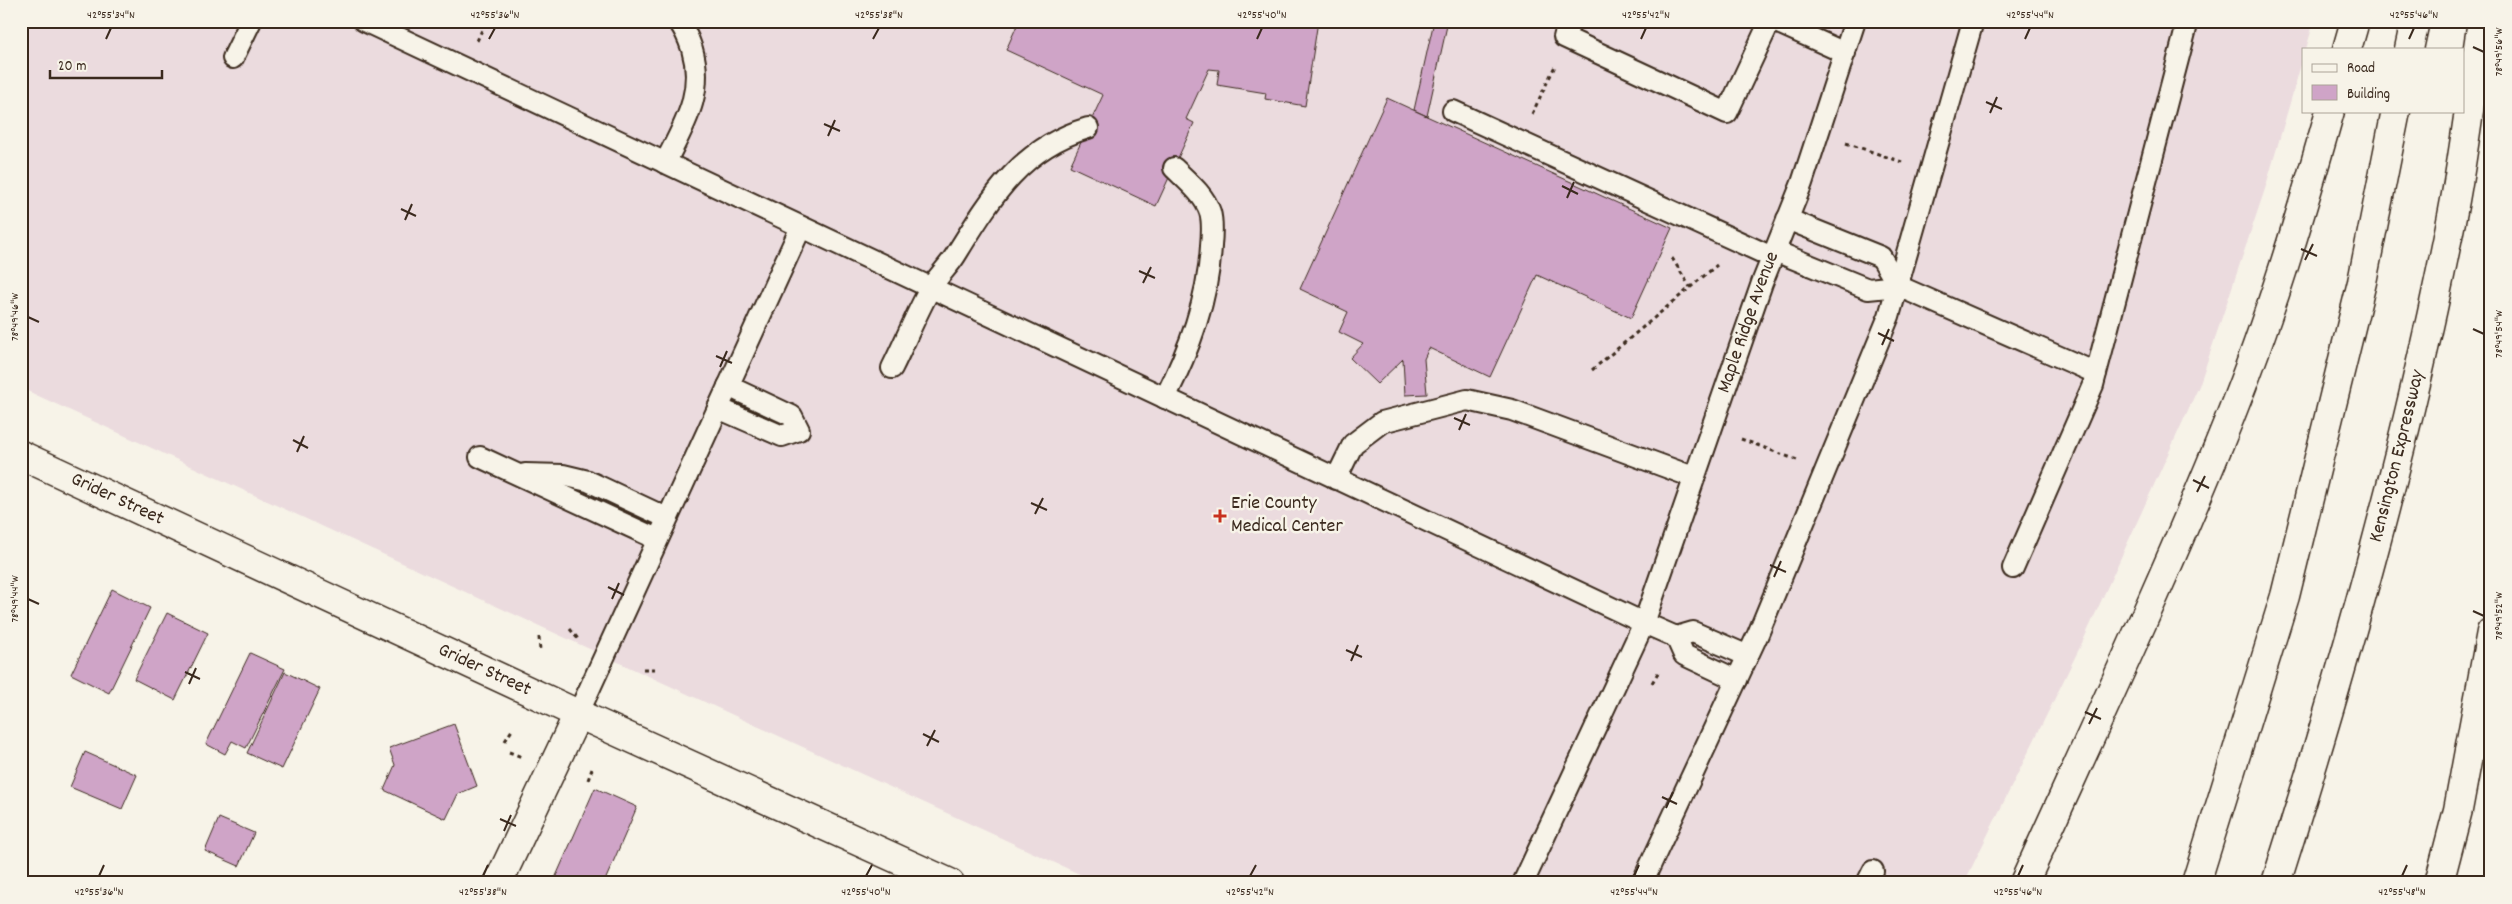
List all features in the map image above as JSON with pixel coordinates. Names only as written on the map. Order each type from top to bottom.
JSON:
[{"type":"main road","points":[[2347,48],[2355,21]]},
{"type":"main road","points":[[2409,48],[2414,21]]},
{"type":"main road","name":"Kensington Expressway","points":[[2276,883],[2328,718],[2395,471],[2454,210],[2482,21]]},
{"type":"main road","points":[[2024,883],[2148,607],[2231,415],[2277,285],[2330,112]]},
{"type":"main road","points":[[2196,883],[2285,596],[2362,282],[2396,112]]},
{"type":"main road","name":"Grider Street","points":[[21,455],[578,714],[950,883]]},
{"type":"main road","points":[[2439,883],[2458,810],[2491,632]]},
{"type":"main road","points":[[498,883],[578,714]]},
{"type":"lane","points":[[233,58],[250,21]]},
{"type":"lane","points":[[364,21],[1644,623],[1676,637],[1693,632],[1748,656]]},
{"type":"lane","points":[[665,163],[689,114],[697,86],[696,62],[689,41],[678,21]]},
{"type":"lane","points":[[1572,21],[1564,37],[1727,113],[1770,21]]},
{"type":"lane","points":[[1774,21],[1845,53]]},
{"type":"lane","name":"Maple Ridge Avenue","points":[[1523,883],[1644,623],[1693,477],[1773,254],[1802,183],[1856,21]]},
{"type":"lane","points":[[1642,883],[1748,656],[1889,316],[1973,21]]},
{"type":"lane","points":[[2014,568],[2094,385],[2188,21]]},
{"type":"lane","points":[[1453,111],[1773,254],[1868,289],[1898,286],[2096,373]]},
{"type":"lane","points":[[892,368],[931,288],[952,261],[993,196],[1014,170],[1038,150],[1065,134],[1088,128]]},
{"type":"lane","points":[[1165,398],[1184,359],[1205,296],[1212,232],[1210,211],[1193,186],[1174,168]]},
{"type":"lane","points":[[1788,219],[1881,257],[1898,286]]},
{"type":"lane","points":[[578,714],[801,227]]},
{"type":"lane","points":[[718,408],[782,436],[799,430],[792,416],[728,386]]},
{"type":"lane","points":[[1336,479],[1353,444],[1382,422],[1467,400],[1512,410],[1693,477]]},
{"type":"lane","points":[[480,457],[657,539]]},
{"type":"lane","points":[[517,474],[563,475],[588,481],[667,518]]},
{"type":"lane","points":[[1676,637],[1684,655],[1737,680]]},
{"type":"path","points":[[476,44],[486,21]]},
{"type":"path","points":[[1531,118],[1558,58]]},
{"type":"path","points":[[1848,143],[1905,164]]},
{"type":"path","points":[[1672,258],[1690,287]]},
{"type":"path","points":[[1592,370],[1722,261]]},
{"type":"path","points":[[1741,439],[1798,461]]},
{"type":"path","points":[[570,629],[578,639]]},
{"type":"path","points":[[539,637],[540,651]]},
{"type":"path","points":[[643,669],[655,669]]},
{"type":"path","points":[[505,741],[512,730]]},
{"type":"path","points":[[509,752],[522,757]]},
{"type":"path","points":[[588,780],[593,766]]},
{"type":"shaded area","name":"Erie County Medical Center","points":[[21,21],[2314,21],[2306,48],[2302,48],[2302,61],[2265,189],[2199,386],[2082,643],[1964,883],[1099,883],[21,388]]},
{"type":"building","points":[[1019,21],[1318,21],[1305,106],[1265,99],[1266,93],[1217,85],[1219,70],[1209,69],[1186,119],[1194,123],[1156,206],[1070,166],[1103,95],[1006,50]]},
{"type":"building","points":[[1434,21],[1448,21],[1427,116],[1414,110]]},
{"type":"building","points":[[1387,98],[1672,228],[1631,318],[1537,275],[1490,377],[1429,348],[1424,359],[1427,394],[1405,395],[1403,359],[1377,384],[1350,358],[1363,344],[1339,332],[1348,312],[1300,289]]},
{"type":"building","points":[[112,589],[150,608],[109,693],[71,674]]},
{"type":"building","points":[[167,613],[208,633],[175,700],[134,679]]},
{"type":"building","points":[[250,653],[285,669],[246,748],[232,741],[225,754],[206,744]]},
{"type":"building","points":[[285,672],[320,689],[282,769],[247,753]]},
{"type":"building","points":[[454,724],[477,786],[458,794],[446,819],[384,790],[395,765],[389,748]]},
{"type":"building","points":[[85,752],[137,775],[122,809],[70,787]]},
{"type":"building","points":[[595,788],[637,807],[604,883],[553,883]]},
{"type":"building","points":[[219,818],[254,833],[239,866],[205,851]]},
{"type":"place","name":"Erie County Medical Center","points":[[1220,516]]}]
